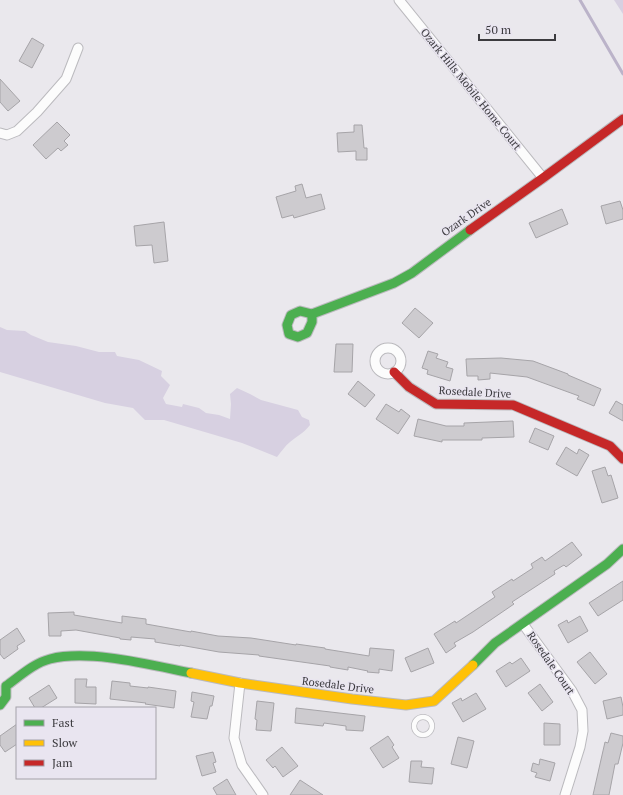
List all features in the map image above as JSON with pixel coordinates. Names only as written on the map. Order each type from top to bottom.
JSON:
[{"type":"street","name":"Ozark Hills Mobile Home Court","points":[[399,0],[543,178]]},
{"type":"street","points":[[0,133],[7,134],[17,131],[37,112],[66,80],[78,48]]},
{"type":"street","name":"Ozark Drive","points":[[312,314],[394,283],[412,273],[452,242],[623,119]]},
{"type":"street","name":"Rosedale Drive","points":[[394,372],[409,387],[436,404],[513,405],[610,446],[623,459]]},
{"type":"street","name":"Rosedale Drive","points":[[0,705],[8,690],[3,685],[37,664],[68,656],[89,656],[139,663],[240,684],[352,699],[406,705],[434,701],[495,643],[607,564],[623,549]]},
{"type":"street","name":"Rosedale Court","points":[[524,624],[572,691],[582,710],[583,731],[580,747],[565,795]]},
{"type":"street","points":[[240,684],[234,738],[242,765],[263,795]]},
{"type":"lane","points":[[417,703],[420,717]]},
{"type":"shaded area","points":[[614,0],[623,0],[623,14]]},
{"type":"shaded area","points":[[0,327],[7,330],[25,331],[48,342],[76,346],[99,352],[115,352],[117,356],[139,360],[162,371],[161,376],[170,385],[163,398],[166,404],[182,407],[183,404],[199,408],[206,413],[219,415],[230,419],[230,394],[237,388],[261,400],[298,410],[302,417],[309,420],[310,425],[288,444],[277,457],[242,443],[164,420],[145,420],[133,408],[105,403],[0,372]]},
{"type":"building","points":[[32,38],[44,45],[32,68],[19,61]]},
{"type":"building","points":[[0,79],[20,101],[8,111],[0,102]]},
{"type":"building","points":[[57,122],[70,135],[64,141],[68,145],[61,151],[58,148],[46,159],[33,145]]},
{"type":"building","points":[[354,125],[362,125],[364,148],[367,148],[367,160],[356,160],[356,151],[338,152],[337,133],[354,132]]},
{"type":"building","points":[[302,184],[306,198],[321,194],[325,209],[294,218],[293,215],[282,218],[276,197],[296,191],[295,186]]},
{"type":"building","points":[[620,201],[623,210],[623,219],[606,224],[601,206]]},
{"type":"building","points":[[562,209],[568,224],[536,238],[529,223]]},
{"type":"building","points":[[164,222],[168,261],[154,263],[152,245],[136,246],[134,226]]},
{"type":"building","points":[[415,308],[433,323],[419,338],[402,323]]},
{"type":"building","points":[[336,344],[353,344],[352,372],[334,372]]},
{"type":"building","points":[[428,351],[438,354],[436,358],[448,362],[446,367],[453,369],[450,381],[427,374],[428,370],[422,368]]},
{"type":"building","points":[[501,358],[533,361],[568,374],[601,389],[594,406],[577,399],[579,396],[527,377],[490,373],[490,379],[478,380],[478,376],[467,376],[466,359]]},
{"type":"building","points":[[358,381],[375,395],[365,407],[348,394]]},
{"type":"building","points":[[616,401],[623,405],[623,421],[609,413]]},
{"type":"building","points":[[386,404],[399,412],[401,409],[410,416],[398,434],[376,419]]},
{"type":"building","points":[[418,419],[446,426],[464,426],[464,423],[513,421],[514,437],[482,438],[482,440],[442,440],[442,442],[414,436]]},
{"type":"building","points":[[535,428],[554,436],[548,450],[529,442]]},
{"type":"building","points":[[566,447],[577,454],[579,449],[589,455],[577,476],[556,464]]},
{"type":"building","points":[[605,467],[608,476],[611,475],[618,498],[602,503],[592,471]]},
{"type":"building","points":[[572,542],[582,555],[566,567],[564,565],[554,571],[555,574],[512,602],[514,604],[454,643],[456,646],[446,653],[434,634],[455,621],[456,623],[495,597],[492,592],[533,568],[531,564],[542,557],[545,561]]},
{"type":"building","points":[[623,581],[623,600],[598,616],[589,603]]},
{"type":"building","points":[[74,612],[74,615],[122,623],[122,616],[146,619],[146,624],[191,632],[296,644],[369,656],[370,648],[394,650],[392,671],[379,669],[379,673],[367,672],[368,671],[348,667],[348,670],[259,655],[219,652],[155,642],[155,639],[131,637],[131,640],[120,639],[76,630],[61,631],[61,636],[49,636],[48,613]]},
{"type":"building","points":[[580,616],[588,631],[568,643],[558,625],[567,620],[568,623]]},
{"type":"building","points":[[17,628],[25,641],[17,646],[18,649],[4,659],[0,654],[0,640]]},
{"type":"building","points":[[428,648],[434,663],[411,672],[405,658]]},
{"type":"building","points":[[590,652],[607,674],[595,684],[577,662]]},
{"type":"building","points":[[521,658],[530,671],[506,687],[496,671],[510,662],[512,664]]},
{"type":"building","points":[[75,679],[87,679],[86,687],[96,687],[96,704],[75,703]]},
{"type":"building","points":[[112,681],[130,683],[130,686],[176,691],[174,708],[110,699]]},
{"type":"building","points":[[540,684],[553,702],[542,711],[528,693]]},
{"type":"building","points":[[49,685],[57,698],[43,707],[34,707],[29,698]]},
{"type":"building","points":[[192,692],[214,696],[207,719],[191,717],[194,702],[191,701]]},
{"type":"building","points":[[476,693],[486,709],[463,722],[452,703],[461,698],[462,701]]},
{"type":"building","points":[[621,697],[623,715],[607,719],[603,701]]},
{"type":"building","points":[[257,701],[274,703],[271,731],[256,730],[257,720],[255,719]]},
{"type":"building","points":[[296,708],[365,716],[363,731],[346,730],[346,726],[324,723],[323,726],[295,723]]},
{"type":"building","points":[[544,723],[560,724],[560,745],[544,745]]},
{"type":"building","points":[[16,725],[16,745],[5,752],[0,745],[0,736]]},
{"type":"building","points":[[611,733],[623,736],[623,743],[618,764],[615,764],[609,795],[593,795],[605,742],[608,743]]},
{"type":"building","points":[[388,736],[394,745],[392,747],[399,758],[383,768],[370,748]]},
{"type":"building","points":[[458,737],[474,741],[467,768],[451,764]]},
{"type":"building","points":[[282,747],[298,766],[283,777],[275,766],[273,768],[266,760]]},
{"type":"building","points":[[213,752],[216,762],[213,763],[216,772],[202,776],[196,756]]},
{"type":"building","points":[[540,759],[555,763],[550,781],[535,777],[537,773],[531,771],[533,763],[539,765]]},
{"type":"building","points":[[411,761],[422,761],[421,767],[434,768],[432,784],[409,782]]},
{"type":"building","points":[[227,779],[236,795],[217,795],[213,788]]},
{"type":"building","points":[[300,780],[323,795],[290,795]]},
{"type":"waterway","points":[[580,0],[623,74]]},
{"type":"traffic: fast","points":[[312,314],[312,322],[307,333],[298,337],[289,334],[287,325],[291,315],[300,311],[312,314],[394,283],[412,273],[470,230]]},
{"type":"traffic: fast","points":[[473,665],[495,643],[607,564],[623,549]]},
{"type":"traffic: fast","points":[[0,705],[6,697],[6,686],[22,674],[44,661],[66,656],[120,659],[191,673]]},
{"type":"traffic: slow","points":[[191,673],[240,683],[406,705],[434,701],[473,665]]},
{"type":"traffic: jam","points":[[470,230],[623,119]]},
{"type":"traffic: jam","points":[[394,372],[409,387],[436,404],[513,405],[610,446],[623,459]]}]
